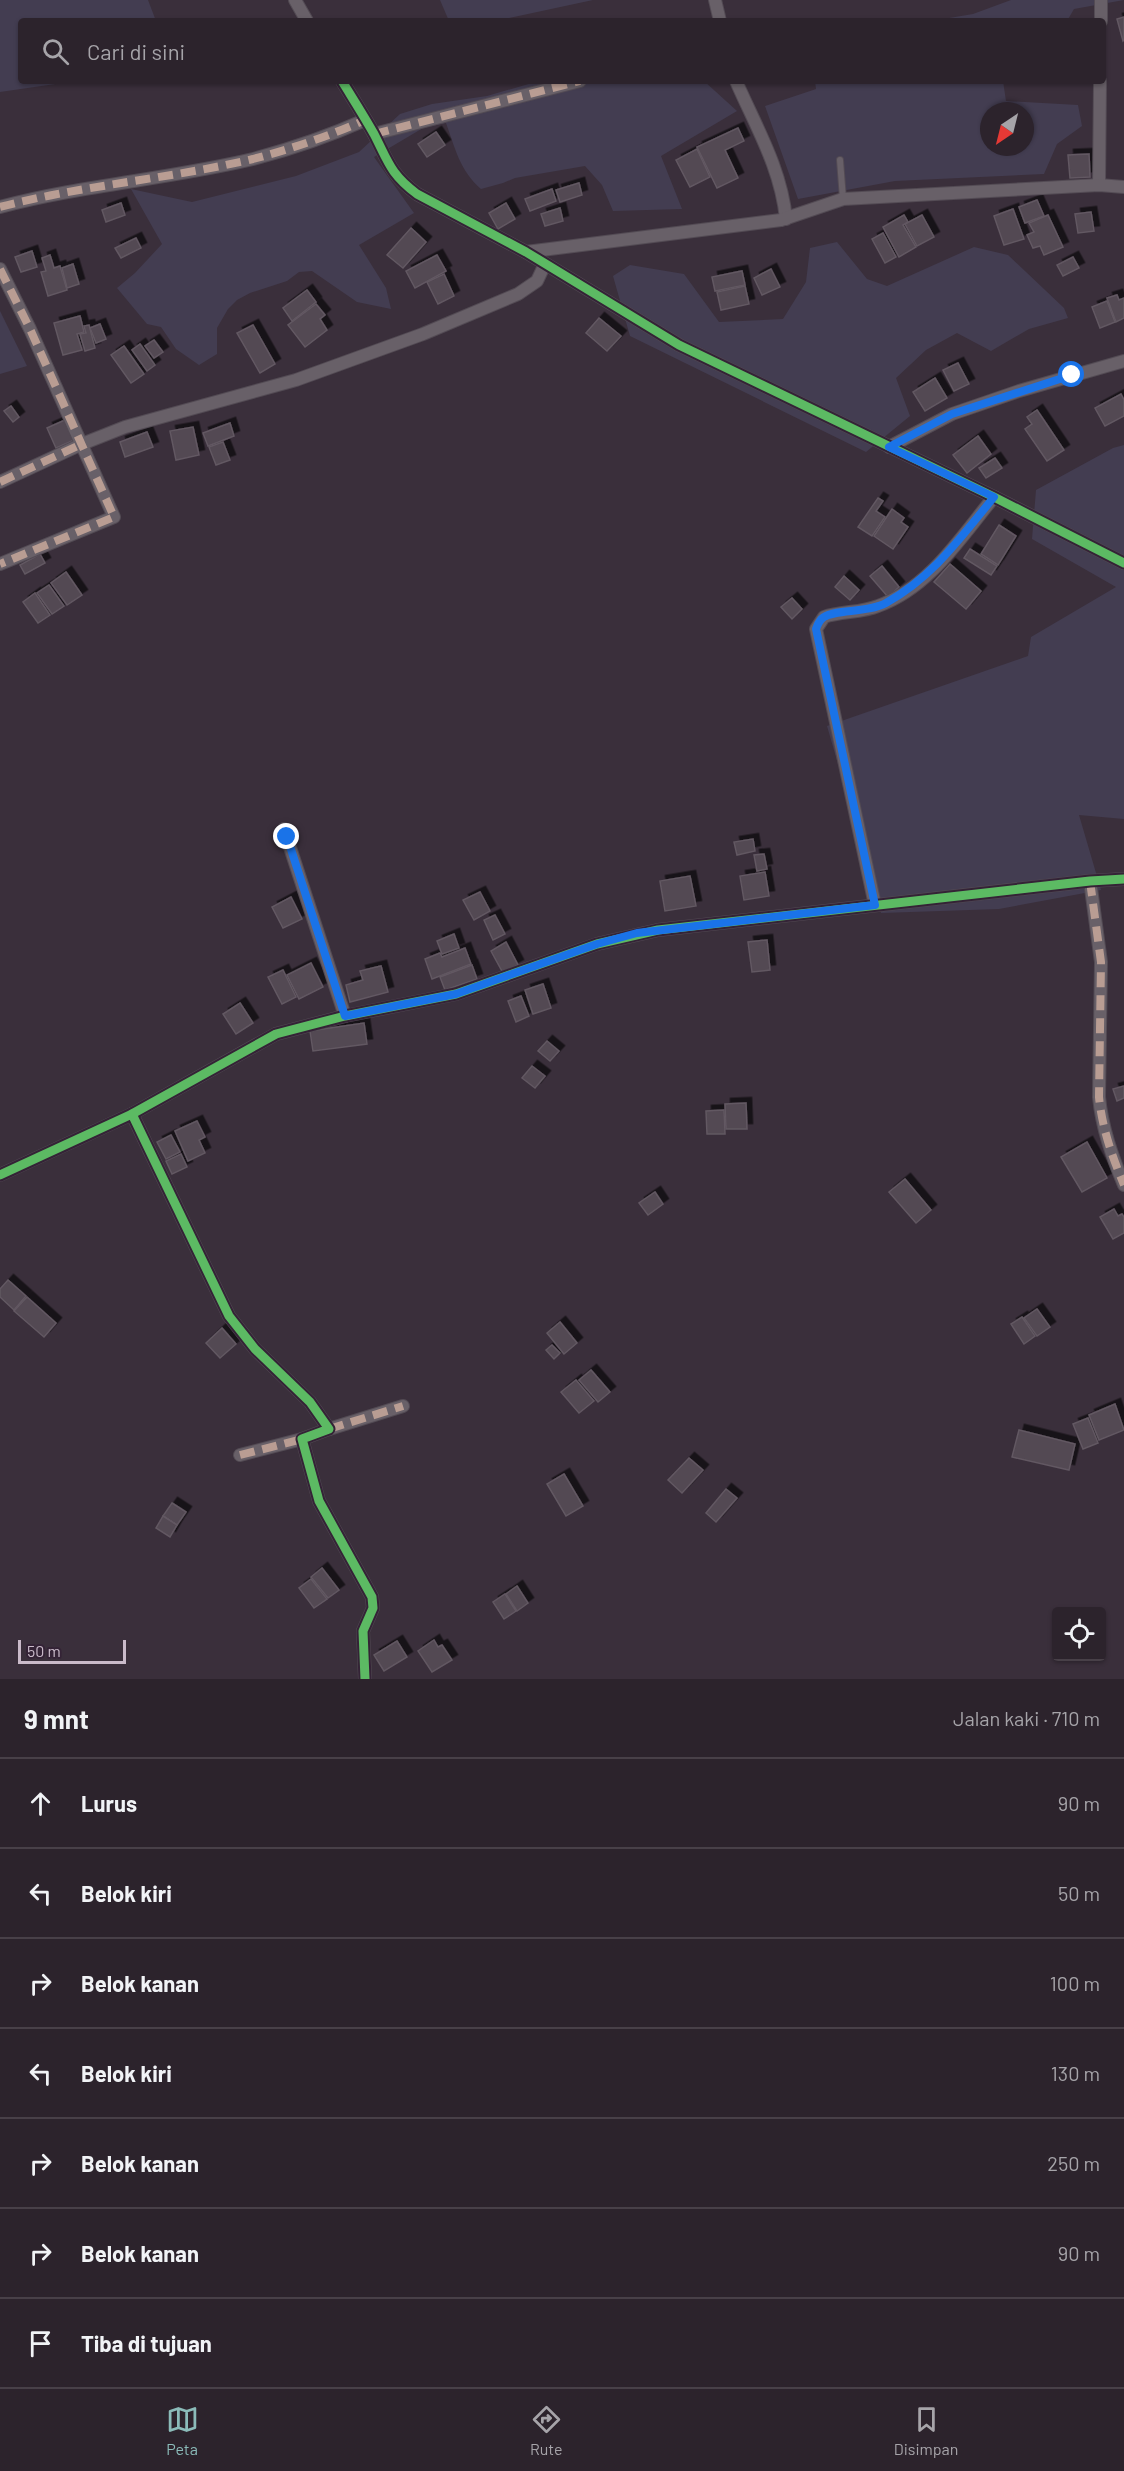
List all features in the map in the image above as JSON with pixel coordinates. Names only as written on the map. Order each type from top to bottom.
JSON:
[{"type":"street","points":[[295,0],[305,18]]},
{"type":"street","points":[[715,0],[719,18]]},
{"type":"street","points":[[1101,0],[1101,18]]},
{"type":"street","points":[[344,84],[374,134],[388,166],[402,183],[436,205],[526,252],[679,345],[994,497],[1124,563]]},
{"type":"street","points":[[374,134],[568,84]]},
{"type":"street","points":[[737,84],[773,159],[786,219]]},
{"type":"street","points":[[1099,185],[1100,84]]},
{"type":"street","points":[[0,207],[41,196],[254,158],[365,120]]},
{"type":"street","points":[[526,252],[786,219],[843,199],[1099,185],[1124,187]]},
{"type":"street","points":[[0,482],[125,427],[296,380],[423,334],[518,294],[537,281],[545,264]]},
{"type":"street","points":[[0,269],[30,329],[114,517],[0,564]]},
{"type":"street","points":[[889,447],[952,414],[1018,391],[1124,361]]},
{"type":"street","points":[[875,905],[816,629],[824,617],[881,605],[919,581],[937,566],[994,497]]},
{"type":"street","points":[[284,828],[345,1016]]},
{"type":"street","points":[[0,1175],[132,1114],[264,1039],[295,1028],[345,1016],[456,994],[597,944],[637,933],[1124,879]]},
{"type":"street","points":[[1090,881],[1101,962],[1100,1113],[1124,1185]]},
{"type":"street","points":[[132,1114],[229,1316],[255,1349],[310,1401],[329,1429]]},
{"type":"street","points":[[240,1455],[302,1439],[403,1406]]},
{"type":"street","points":[[302,1439],[320,1501],[372,1597],[373,1608],[363,1631],[365,1679]]},
{"type":"lane","points":[[840,160],[843,199]]},
{"type":"shaded area","points":[[0,0],[148,0],[155,18],[18,18],[18,84],[55,84],[0,92]]},
{"type":"shaded area","points":[[440,0],[593,0],[509,18],[448,18]]},
{"type":"shaded area","points":[[1011,0],[1124,0],[1074,9],[1069,18],[949,18],[973,14]]},
{"type":"shaded area","points":[[529,84],[707,84],[737,111],[661,156],[682,209],[613,211],[602,185],[585,166],[515,178],[481,189],[463,167],[446,123],[423,128],[374,157],[414,213],[359,245],[386,288],[391,309],[357,302],[312,271],[299,272],[287,281],[250,293],[237,300],[228,309],[217,328],[217,354],[199,365],[176,349],[161,327],[147,324],[117,288],[135,273],[162,244],[131,189],[192,202],[296,176],[359,152],[400,114],[432,104],[487,96]]},
{"type":"shaded area","points":[[815,84],[1003,84],[1006,101],[1024,102],[980,102],[980,156],[1034,156],[1034,103],[1078,105],[1082,126],[1057,144],[1044,174],[895,181],[798,199],[765,106],[816,89]]},
{"type":"shaded area","points":[[837,242],[867,279],[887,286],[974,247],[1008,255],[1064,308],[1068,318],[1029,329],[991,351],[957,333],[926,350],[896,378],[910,416],[866,452],[630,336],[613,276],[630,265],[684,274],[719,322],[783,319],[806,282],[810,248]]},
{"type":"shaded area","points":[[0,311],[27,366],[0,374]]},
{"type":"shaded area","points":[[1124,445],[1124,819],[1079,815],[1101,890],[999,909],[881,913],[827,726],[1028,656],[1031,637],[1116,587],[1032,539],[1036,490],[1113,448]]},
{"type":"building","points":[[1124,17],[1124,40],[1123,41],[1117,19]]},
{"type":"building","points":[[738,128],[744,141],[725,150],[738,178],[717,188],[697,147]]},
{"type":"building","points":[[436,132],[445,145],[427,157],[418,144]]},
{"type":"building","points":[[697,149],[710,177],[690,187],[676,160]]},
{"type":"building","points":[[1089,154],[1090,177],[1070,178],[1068,155]]},
{"type":"building","points":[[579,183],[582,195],[560,202],[556,190]]},
{"type":"building","points":[[552,189],[556,201],[530,211],[525,199]]},
{"type":"building","points":[[1037,200],[1044,216],[1025,223],[1019,207]]},
{"type":"building","points":[[121,203],[125,215],[106,222],[102,210]]},
{"type":"building","points":[[506,203],[515,219],[498,229],[489,213]]},
{"type":"building","points":[[560,208],[563,221],[545,226],[541,214]]},
{"type":"building","points":[[1013,209],[1024,239],[1004,245],[994,216]]},
{"type":"building","points":[[1091,212],[1094,231],[1078,233],[1075,214]]},
{"type":"building","points":[[904,215],[908,222],[903,225],[916,247],[899,257],[883,227]]},
{"type":"building","points":[[922,215],[934,237],[917,246],[905,224]]},
{"type":"building","points":[[1048,215],[1063,247],[1044,255],[1040,246],[1033,248],[1027,235],[1034,232],[1029,223]]},
{"type":"building","points":[[411,228],[426,242],[403,268],[387,255]]},
{"type":"building","points":[[883,233],[896,257],[885,263],[872,239]]},
{"type":"building","points":[[136,238],[141,248],[121,258],[115,248]]},
{"type":"building","points":[[32,251],[37,267],[21,272],[15,257]]},
{"type":"building","points":[[50,255],[54,268],[60,266],[67,290],[48,296],[41,272],[46,271],[42,258]]},
{"type":"building","points":[[437,255],[446,271],[415,288],[406,271]]},
{"type":"building","points":[[1073,257],[1079,268],[1063,276],[1057,265]]},
{"type":"building","points":[[73,264],[79,284],[67,288],[62,268]]},
{"type":"building","points":[[771,269],[780,287],[762,295],[754,278]]},
{"type":"building","points":[[742,271],[745,285],[715,291],[712,277]]},
{"type":"building","points":[[444,274],[454,296],[438,304],[427,282]]},
{"type":"building","points":[[745,286],[749,304],[721,310],[717,292]]},
{"type":"building","points":[[307,290],[316,302],[292,321],[283,308]]},
{"type":"building","points":[[1117,295],[1119,300],[1124,298],[1124,318],[1116,322],[1107,298]]},
{"type":"building","points":[[1107,301],[1115,322],[1100,328],[1092,307]]},
{"type":"building","points":[[316,304],[325,315],[320,319],[327,330],[305,347],[288,325]]},
{"type":"building","points":[[80,316],[84,332],[77,334],[82,350],[63,355],[54,323]]},
{"type":"building","points":[[599,318],[621,336],[607,351],[586,333]]},
{"type":"building","points":[[100,324],[106,339],[96,343],[90,328]]},
{"type":"building","points":[[89,325],[95,348],[85,351],[80,334],[86,333],[84,326]]},
{"type":"building","points":[[253,325],[275,364],[260,373],[237,333]]},
{"type":"building","points":[[154,340],[163,352],[154,358],[145,346]]},
{"type":"building","points":[[140,344],[155,365],[147,371],[132,350]]},
{"type":"building","points":[[124,346],[144,374],[131,383],[111,355]]},
{"type":"building","points":[[958,363],[969,384],[954,391],[943,370]]},
{"type":"building","points":[[935,378],[947,398],[925,411],[913,392]]},
{"type":"building","points":[[1121,394],[1124,400],[1124,416],[1105,426],[1095,408]]},
{"type":"building","points":[[11,406],[19,417],[13,422],[4,411]]},
{"type":"building","points":[[1037,410],[1064,450],[1047,461],[1025,429],[1032,424],[1027,417]]},
{"type":"building","points":[[65,420],[74,440],[56,448],[47,428]]},
{"type":"building","points":[[230,423],[234,436],[208,446],[203,433]]},
{"type":"building","points":[[193,427],[199,455],[176,460],[170,431]]},
{"type":"building","points":[[147,432],[153,447],[125,457],[120,442]]},
{"type":"building","points":[[978,436],[991,454],[967,473],[953,455]]},
{"type":"building","points":[[223,442],[230,460],[216,465],[209,447]]},
{"type":"building","points":[[995,458],[1002,468],[986,478],[979,468]]},
{"type":"building","points":[[878,498],[883,501],[876,511],[885,517],[872,536],[858,527]]},
{"type":"building","points":[[892,509],[904,518],[901,522],[908,527],[893,549],[874,536]]},
{"type":"building","points":[[999,525],[1016,536],[998,565],[981,554]]},
{"type":"building","points":[[970,549],[997,566],[991,575],[964,558]]},
{"type":"building","points":[[40,554],[45,563],[25,574],[20,565]]},
{"type":"building","points":[[950,564],[981,591],[966,609],[934,582]]},
{"type":"building","points":[[882,566],[899,587],[888,597],[870,576]]},
{"type":"building","points":[[66,572],[82,595],[67,605],[51,583]]},
{"type":"building","points":[[844,576],[859,590],[850,600],[835,587]]},
{"type":"building","points":[[49,585],[64,606],[52,614],[37,593]]},
{"type":"building","points":[[35,593],[50,615],[38,623],[23,602]]},
{"type":"building","points":[[792,598],[802,609],[792,619],[781,607]]},
{"type":"building","points":[[753,839],[755,851],[737,855],[734,842]]},
{"type":"building","points":[[764,854],[767,869],[757,871],[754,855]]},
{"type":"building","points":[[765,872],[769,896],[744,900],[740,876]]},
{"type":"building","points":[[690,876],[696,906],[665,911],[660,881]]},
{"type":"building","points":[[480,892],[490,911],[474,920],[463,900]]},
{"type":"building","points":[[291,897],[302,919],[283,928],[272,907]]},
{"type":"building","points":[[495,915],[505,934],[493,940],[484,920]]},
{"type":"building","points":[[454,934],[459,948],[442,954],[437,941]]},
{"type":"building","points":[[767,940],[770,970],[752,972],[748,942]]},
{"type":"building","points":[[506,942],[518,965],[503,973],[491,951]]},
{"type":"building","points":[[465,948],[471,964],[432,979],[425,959],[440,953],[442,957]]},
{"type":"building","points":[[311,963],[323,987],[299,999],[287,975]]},
{"type":"building","points":[[472,965],[477,979],[445,990],[440,977]]},
{"type":"building","points":[[381,966],[388,992],[350,1002],[346,985],[363,980],[360,971]]},
{"type":"building","points":[[283,970],[296,997],[282,1004],[268,977]]},
{"type":"building","points":[[543,984],[551,1008],[533,1014],[525,990]]},
{"type":"building","points":[[521,996],[529,1016],[516,1022],[508,1001]]},
{"type":"building","points":[[240,1003],[253,1023],[236,1034],[223,1014]]},
{"type":"building","points":[[364,1023],[367,1044],[313,1051],[310,1031]]},
{"type":"building","points":[[547,1041],[559,1051],[550,1061],[538,1051]]},
{"type":"building","points":[[532,1066],[545,1076],[535,1088],[522,1078]]},
{"type":"building","points":[[1124,1086],[1124,1098],[1117,1101],[1113,1089]]},
{"type":"building","points":[[746,1103],[747,1129],[726,1129],[725,1104]]},
{"type":"building","points":[[724,1110],[725,1134],[707,1134],[706,1111]]},
{"type":"building","points":[[197,1121],[205,1137],[199,1140],[205,1153],[188,1161],[175,1131]]},
{"type":"building","points":[[171,1135],[180,1152],[166,1159],[157,1142]]},
{"type":"building","points":[[1087,1142],[1107,1178],[1082,1192],[1061,1157]]},
{"type":"building","points":[[181,1154],[187,1167],[172,1174],[166,1161]]},
{"type":"building","points":[[905,1179],[931,1210],[916,1223],[889,1192]]},
{"type":"building","points":[[655,1192],[663,1204],[648,1215],[639,1203]]},
{"type":"building","points":[[1114,1209],[1118,1216],[1122,1214],[1124,1217],[1124,1233],[1113,1239],[1100,1217]]},
{"type":"building","points":[[8,1280],[26,1296],[14,1310],[0,1297],[0,1289]]},
{"type":"building","points":[[27,1297],[56,1323],[44,1337],[14,1311]]},
{"type":"building","points":[[1037,1309],[1050,1327],[1037,1336],[1024,1318]]},
{"type":"building","points":[[1022,1317],[1035,1336],[1024,1344],[1011,1324]]},
{"type":"building","points":[[560,1322],[577,1343],[564,1354],[547,1333]]},
{"type":"building","points":[[222,1328],[236,1344],[220,1358],[206,1343]]},
{"type":"building","points":[[552,1345],[560,1353],[554,1359],[546,1350]]},
{"type":"building","points":[[591,1370],[610,1392],[598,1402],[579,1380]]},
{"type":"building","points":[[576,1380],[594,1401],[579,1413],[561,1392]]},
{"type":"building","points":[[1115,1404],[1124,1430],[1099,1440],[1089,1415]]},
{"type":"building","points":[[1088,1418],[1098,1443],[1083,1449],[1073,1424]]},
{"type":"building","points":[[1019,1430],[1075,1444],[1069,1470],[1012,1457]]},
{"type":"building","points":[[689,1458],[703,1470],[682,1493],[668,1480]]},
{"type":"building","points":[[564,1474],[583,1506],[566,1516],[547,1484]]},
{"type":"building","points":[[726,1489],[737,1498],[716,1522],[706,1513]]},
{"type":"building","points":[[172,1503],[186,1512],[177,1525],[163,1516]]},
{"type":"building","points":[[163,1516],[177,1525],[170,1537],[156,1528]]},
{"type":"building","points":[[322,1568],[339,1590],[328,1598],[311,1577]]},
{"type":"building","points":[[311,1579],[327,1599],[314,1608],[299,1588]]},
{"type":"building","points":[[517,1586],[528,1603],[517,1611],[506,1594]]},
{"type":"building","points":[[505,1594],[516,1611],[504,1619],[493,1602]]},
{"type":"building","points":[[434,1640],[438,1647],[442,1645],[452,1660],[432,1672],[418,1651]]},
{"type":"building","points":[[397,1641],[407,1657],[384,1671],[374,1655]]},
{"type":"marked path","points":[[374,134],[568,84]]},
{"type":"marked path","points":[[0,207],[31,199],[253,159],[310,142],[365,120]]},
{"type":"marked path","points":[[0,269],[30,329],[114,517],[0,564]]},
{"type":"marked path","points":[[0,482],[82,444]]},
{"type":"marked path","points":[[1090,881],[1101,962],[1099,1097],[1108,1142],[1124,1185]]},
{"type":"marked path","points":[[329,1429],[403,1406]]},
{"type":"marked path","points":[[240,1455],[302,1439]]},
{"type":"cycle path","points":[[344,84],[391,167],[401,180],[417,194],[526,252],[679,345],[994,497],[1124,563]]},
{"type":"cycle path","points":[[0,1175],[132,1114],[276,1034],[345,1016],[456,994],[597,944],[658,930],[1124,879]]},
{"type":"cycle path","points":[[132,1114],[229,1316],[255,1349],[310,1402],[329,1429],[302,1439],[319,1501],[372,1597],[373,1608],[363,1631],[365,1679]]},
{"type":"route","points":[[287,837],[345,1016],[456,994],[499,980],[534,965],[637,933],[875,905],[816,629],[821,619],[827,615],[872,609],[894,598],[919,581],[937,566],[994,497],[889,447],[952,414],[1072,375]]}]
